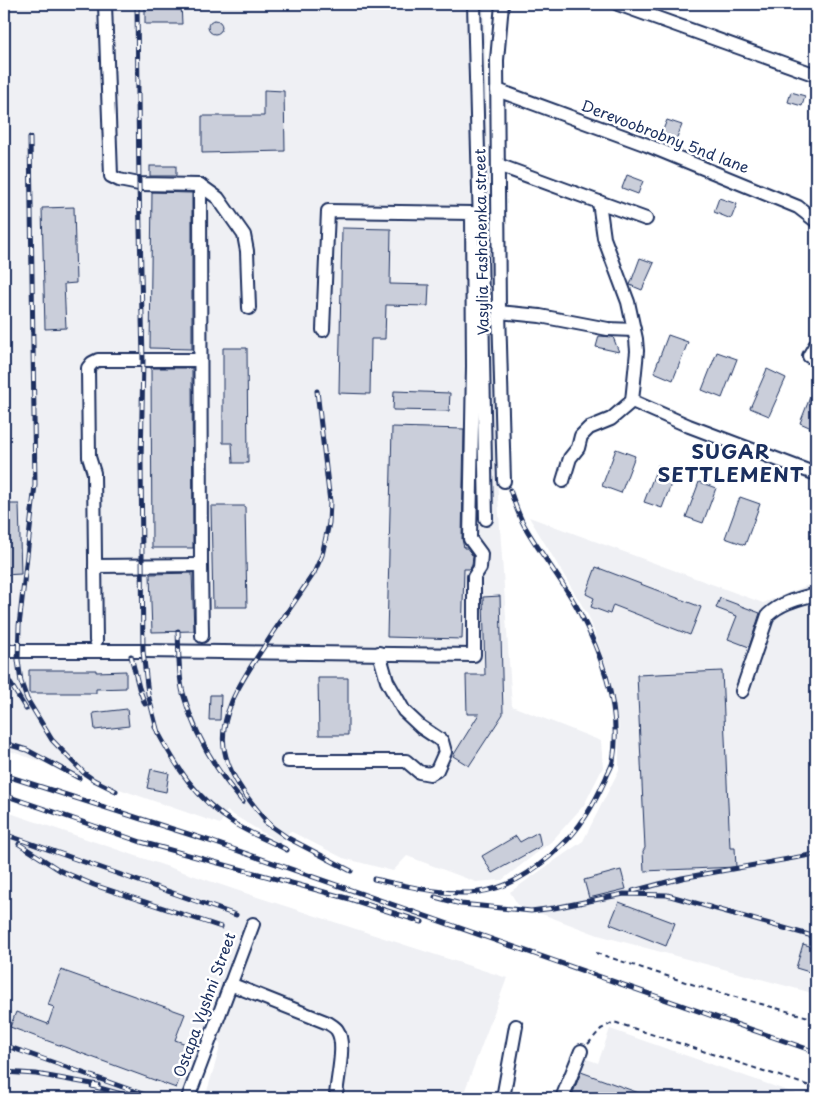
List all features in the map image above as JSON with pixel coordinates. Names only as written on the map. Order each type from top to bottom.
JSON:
[{"type":"street","points":[[105,4],[111,176],[119,180],[139,184],[200,185],[218,198],[244,235],[247,251],[249,308]]},
{"type":"street","points":[[474,4],[486,519]]},
{"type":"street","name":"Vasylia Fashchenka street","points":[[502,4],[497,60],[497,90],[499,312],[504,481]]},
{"type":"street","points":[[618,4],[816,75]]},
{"type":"street","name":"Derevoobrobny 5nd lane","points":[[497,90],[647,145],[798,207],[816,221]]},
{"type":"street","points":[[498,165],[646,218]]},
{"type":"street","points":[[200,185],[202,636]]},
{"type":"street","points":[[563,481],[570,458],[578,448],[581,436],[589,428],[611,419],[632,401],[637,351],[634,330],[628,302],[604,238],[599,202]]},
{"type":"street","points":[[4,651],[144,650],[474,655],[474,577],[480,568],[481,554],[470,539],[473,366],[472,213],[328,211],[323,330]]},
{"type":"street","points":[[499,312],[540,316],[608,329],[634,330]]},
{"type":"street","points":[[809,356],[816,344]]},
{"type":"street","points":[[96,641],[94,473],[89,457],[88,368],[98,360],[200,360]]},
{"type":"street","points":[[632,401],[689,426],[816,474]]},
{"type":"street","points":[[95,566],[201,565]]},
{"type":"street","points":[[742,691],[768,616],[775,608],[816,594]]},
{"type":"street","points":[[288,761],[406,761],[419,772],[430,774],[437,770],[445,752],[442,741],[421,727],[404,711],[387,681],[379,653]]},
{"type":"street","name":"Ostapa Vyshni Street","points":[[188,1098],[253,924]]},
{"type":"street","points":[[230,984],[328,1023],[337,1029],[341,1048],[336,1098]]},
{"type":"street","points":[[503,1098],[516,1026]]},
{"type":"street","points":[[562,1098],[581,1051]]},
{"type":"path","points":[[596,952],[710,990],[816,1019]]},
{"type":"path","points":[[581,1051],[600,1029],[614,1022],[816,1088]]},
{"type":"shaded area","points":[[4,4],[484,4],[498,498],[512,706],[601,741],[603,767],[584,805],[552,841],[502,880],[476,882],[407,856],[393,871],[343,858],[290,831],[280,843],[227,811],[220,824],[4,749]]},
{"type":"shaded area","points":[[529,517],[763,603],[816,582],[816,994],[598,935],[518,905],[510,892],[583,841],[619,770],[619,727],[610,677],[589,617]]},
{"type":"shaded area","points":[[4,811],[239,891],[507,978],[462,1098],[205,1098],[221,1044],[204,1036],[183,1098],[4,1098]]},
{"type":"shaded area","points":[[610,1029],[808,1098],[566,1098],[581,1057],[598,1063]]},
{"type":"building","points":[[145,4],[181,4],[182,24],[145,24]]},
{"type":"building","points":[[212,20],[218,20],[222,27],[218,34],[212,34],[208,30],[208,24]]},
{"type":"building","points":[[264,90],[284,91],[285,151],[202,153],[202,116],[264,116]]},
{"type":"building","points":[[791,92],[805,96],[802,106],[788,102]]},
{"type":"building","points":[[667,120],[682,125],[675,142],[660,137]]},
{"type":"building","points":[[150,166],[176,166],[176,176],[150,176]]},
{"type":"building","points":[[627,175],[643,181],[638,194],[622,188]]},
{"type":"building","points":[[152,192],[192,193],[192,349],[150,348]]},
{"type":"building","points":[[719,198],[737,204],[731,219],[714,212]]},
{"type":"building","points":[[74,207],[76,283],[64,284],[66,328],[45,329],[42,208]]},
{"type":"building","points":[[342,228],[391,229],[390,284],[429,285],[428,306],[386,305],[385,339],[371,339],[370,394],[339,393]]},
{"type":"building","points":[[640,258],[654,263],[642,290],[630,285]]},
{"type":"building","points":[[668,335],[688,342],[673,380],[654,372]]},
{"type":"building","points":[[599,336],[613,337],[619,352],[596,347]]},
{"type":"building","points":[[223,348],[247,348],[248,463],[233,463],[232,443],[223,443]]},
{"type":"building","points":[[717,352],[737,359],[722,398],[702,390]]},
{"type":"building","points":[[151,368],[192,368],[193,548],[152,548]]},
{"type":"building","points":[[767,369],[786,378],[769,416],[750,408]]},
{"type":"building","points":[[816,382],[816,430],[800,423]]},
{"type":"building","points":[[394,391],[450,393],[449,411],[393,410]]},
{"type":"building","points":[[392,427],[464,429],[462,539],[464,548],[467,548],[473,556],[470,569],[464,569],[462,639],[387,637]]},
{"type":"building","points":[[616,449],[635,456],[621,493],[602,486]]},
{"type":"building","points":[[658,465],[676,471],[662,508],[644,502]]},
{"type":"building","points":[[699,482],[716,488],[703,523],[686,517]]},
{"type":"building","points":[[740,497],[760,504],[745,545],[725,538]]},
{"type":"building","points":[[4,504],[19,504],[21,574],[4,575]]},
{"type":"building","points":[[211,506],[245,506],[247,607],[213,607]]},
{"type":"building","points":[[596,567],[701,607],[690,635],[613,605],[610,614],[591,607],[594,598],[586,594]]},
{"type":"building","points":[[192,573],[194,631],[152,632],[150,574]]},
{"type":"building","points":[[500,596],[503,714],[469,766],[453,756],[479,714],[467,714],[466,675],[485,675],[483,597]]},
{"type":"building","points":[[720,598],[760,613],[749,647],[728,639],[737,616],[716,608]]},
{"type":"building","points":[[29,670],[126,671],[126,688],[96,689],[96,693],[29,693]]},
{"type":"building","points":[[722,671],[730,848],[735,848],[736,867],[644,871],[643,851],[645,848],[637,675]]},
{"type":"building","points":[[318,678],[348,678],[348,735],[319,735]]},
{"type":"building","points":[[210,695],[221,695],[220,720],[209,720]]},
{"type":"building","points":[[127,709],[129,726],[95,730],[93,713]]},
{"type":"building","points":[[151,769],[169,773],[166,792],[147,788]]},
{"type":"building","points":[[538,832],[541,846],[492,873],[482,856],[516,836],[520,842]]},
{"type":"building","points":[[621,870],[626,889],[589,898],[584,880]]},
{"type":"building","points":[[619,902],[675,923],[666,946],[610,924]]},
{"type":"building","points":[[803,944],[816,948],[816,974],[796,968]]},
{"type":"building","points":[[61,970],[185,1014],[175,1040],[192,1046],[176,1088],[10,1027],[16,1012],[48,1024],[54,1007],[48,1005]]},
{"type":"building","points":[[581,1072],[650,1097],[650,1098],[571,1098]]},
{"type":"railway","points":[[137,4],[143,360],[141,461],[143,651],[148,694],[158,733]]},
{"type":"railway","points":[[30,138],[35,485],[19,626],[18,660],[21,682],[27,699],[52,740],[84,773],[116,791]]},
{"type":"railway","points":[[271,826],[245,794],[234,776],[229,767],[223,741],[229,709],[236,693],[271,636],[314,573],[322,555],[329,523],[330,502],[317,391]]},
{"type":"railway","points":[[374,879],[451,893],[473,893],[494,889],[515,881],[537,867],[568,840],[592,806],[612,765],[615,723],[608,684],[595,646],[579,611],[524,525],[510,490]]},
{"type":"railway","points":[[178,631],[180,678],[193,723],[215,764],[243,802]]},
{"type":"railway","points":[[131,656],[145,704]]},
{"type":"railway","points":[[4,673],[26,709]]},
{"type":"railway","points":[[155,727],[179,769],[209,804],[235,824],[287,850]]},
{"type":"railway","points":[[4,743],[27,750],[79,778]]},
{"type":"railway","points":[[4,775],[213,842],[816,1052]]},
{"type":"railway","points":[[4,795],[141,842],[350,899],[422,922]]},
{"type":"railway","points":[[265,822],[288,838],[351,871]]},
{"type":"railway","points":[[4,834],[236,915]]},
{"type":"railway","points":[[19,844],[61,871],[94,885],[221,927]]},
{"type":"railway","points":[[633,891],[682,878],[816,854]]},
{"type":"railway","points":[[435,897],[461,904],[531,911],[624,894],[667,895],[816,937]]},
{"type":"railway","points":[[4,1045],[148,1096]]},
{"type":"railway","points":[[4,1072],[36,1074],[98,1085]]},
{"type":"railway","points":[[92,1086],[125,1095]]},
{"type":"district","name":"SUGAR SETTLEMENT","points":[[731,464]]}]
